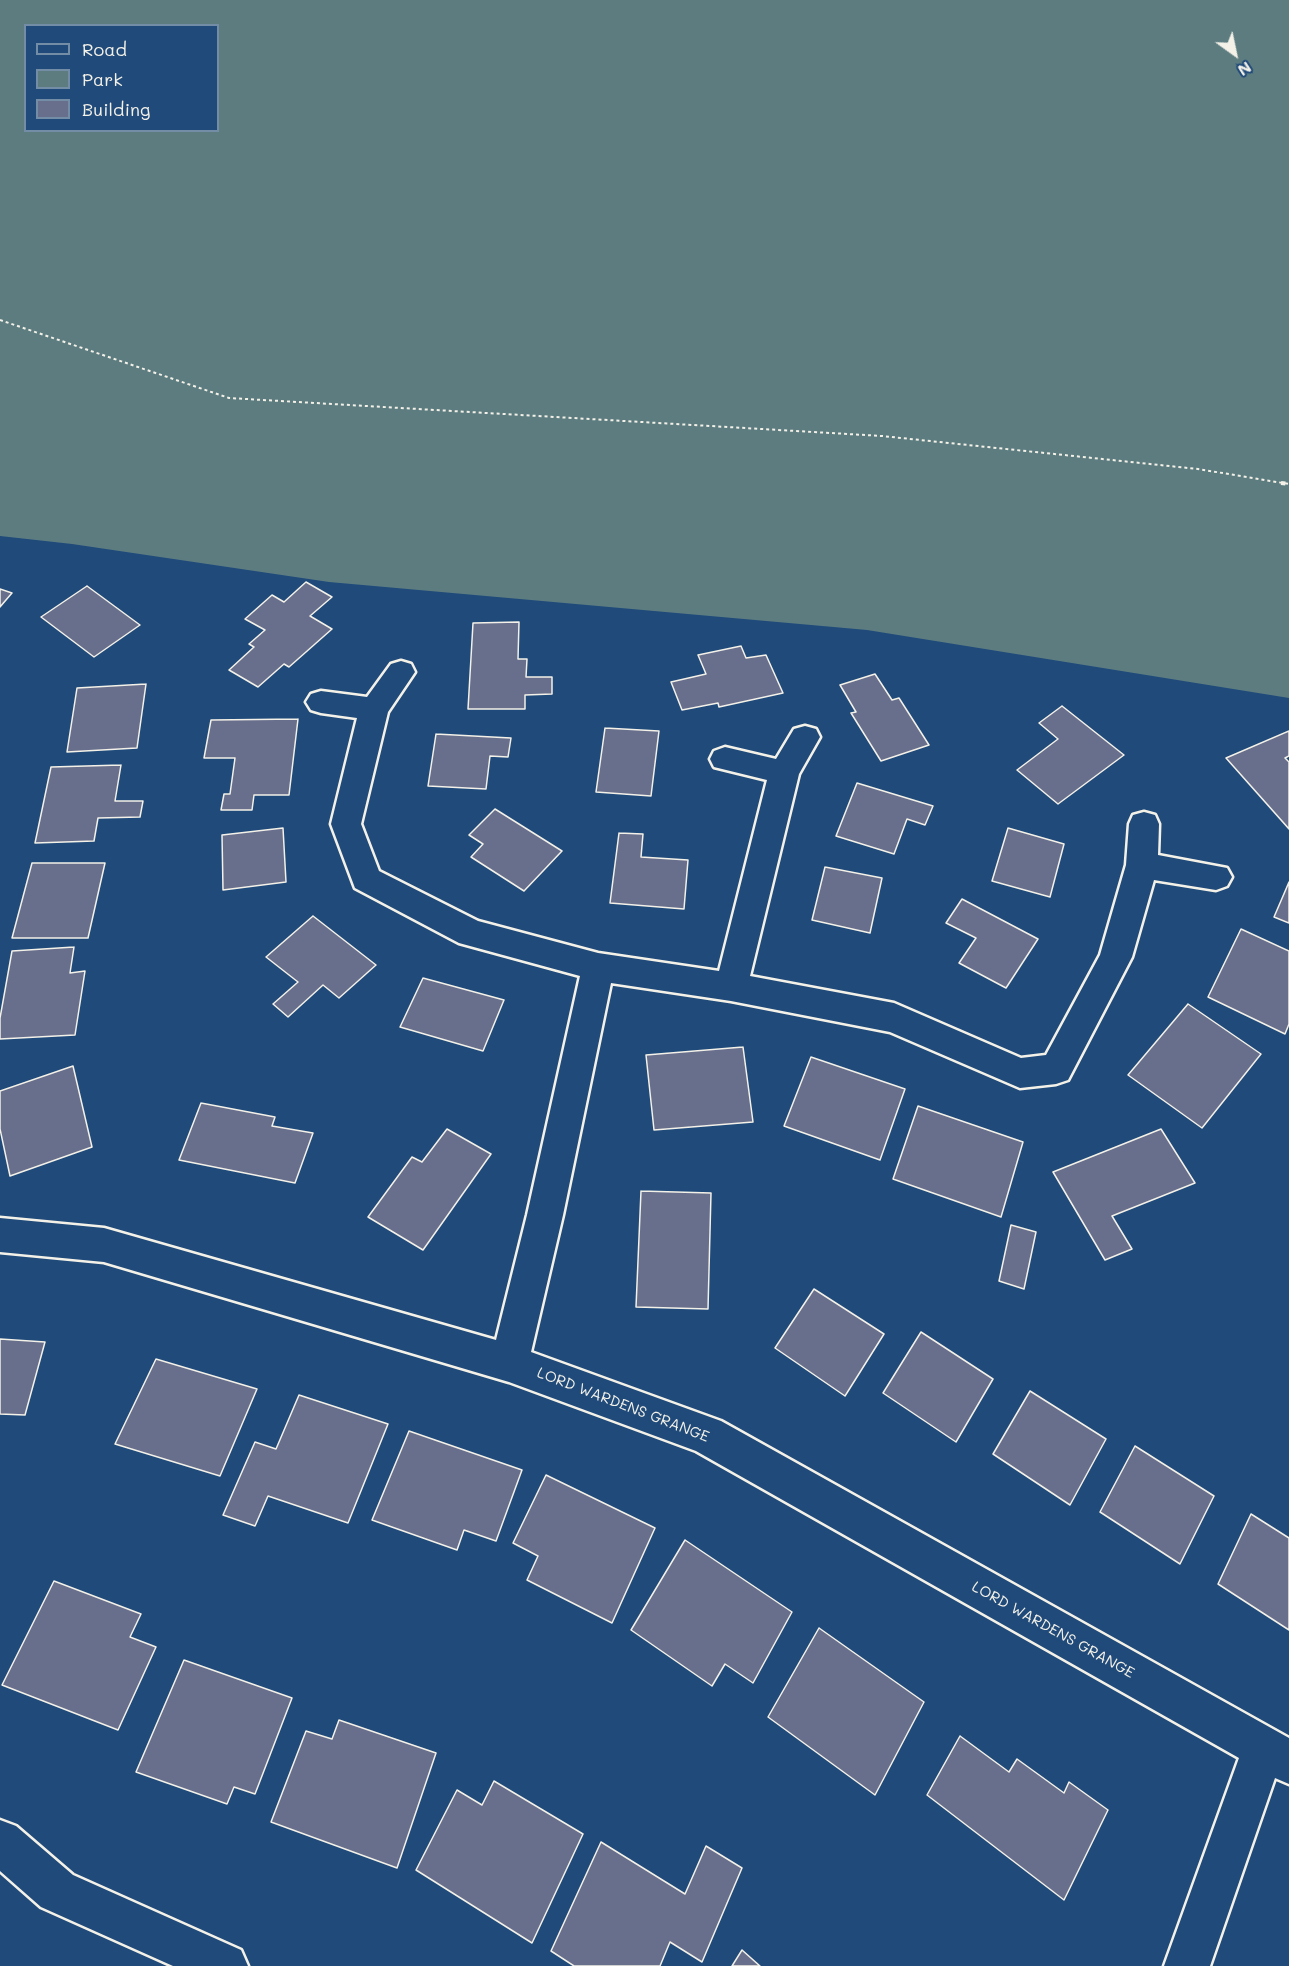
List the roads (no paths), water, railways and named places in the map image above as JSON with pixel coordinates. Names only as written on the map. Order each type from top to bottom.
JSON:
[{"type":"street","points":[[401,672],[374,708],[346,824],[366,879],[470,933],[598,967],[731,987],[894,1018],[1020,1073],[1056,1069],[1116,957],[1142,865],[1144,824]]},
{"type":"street","points":[[321,702],[374,708]]},
{"type":"street","points":[[731,987],[784,772],[805,736]]},
{"type":"street","points":[[725,759],[784,772]]},
{"type":"street","points":[[1142,865],[1216,877]]},
{"type":"street","points":[[509,1363],[545,1215],[598,967]]},
{"type":"street","name":"LORD WARDENS GRANGE","points":[[0,1235],[104,1245],[509,1363],[707,1435],[1276,1756]]},
{"type":"street","points":[[1187,1966],[1276,1756]]},
{"type":"street","points":[[0,1842],[57,1891],[219,1965]]}]
